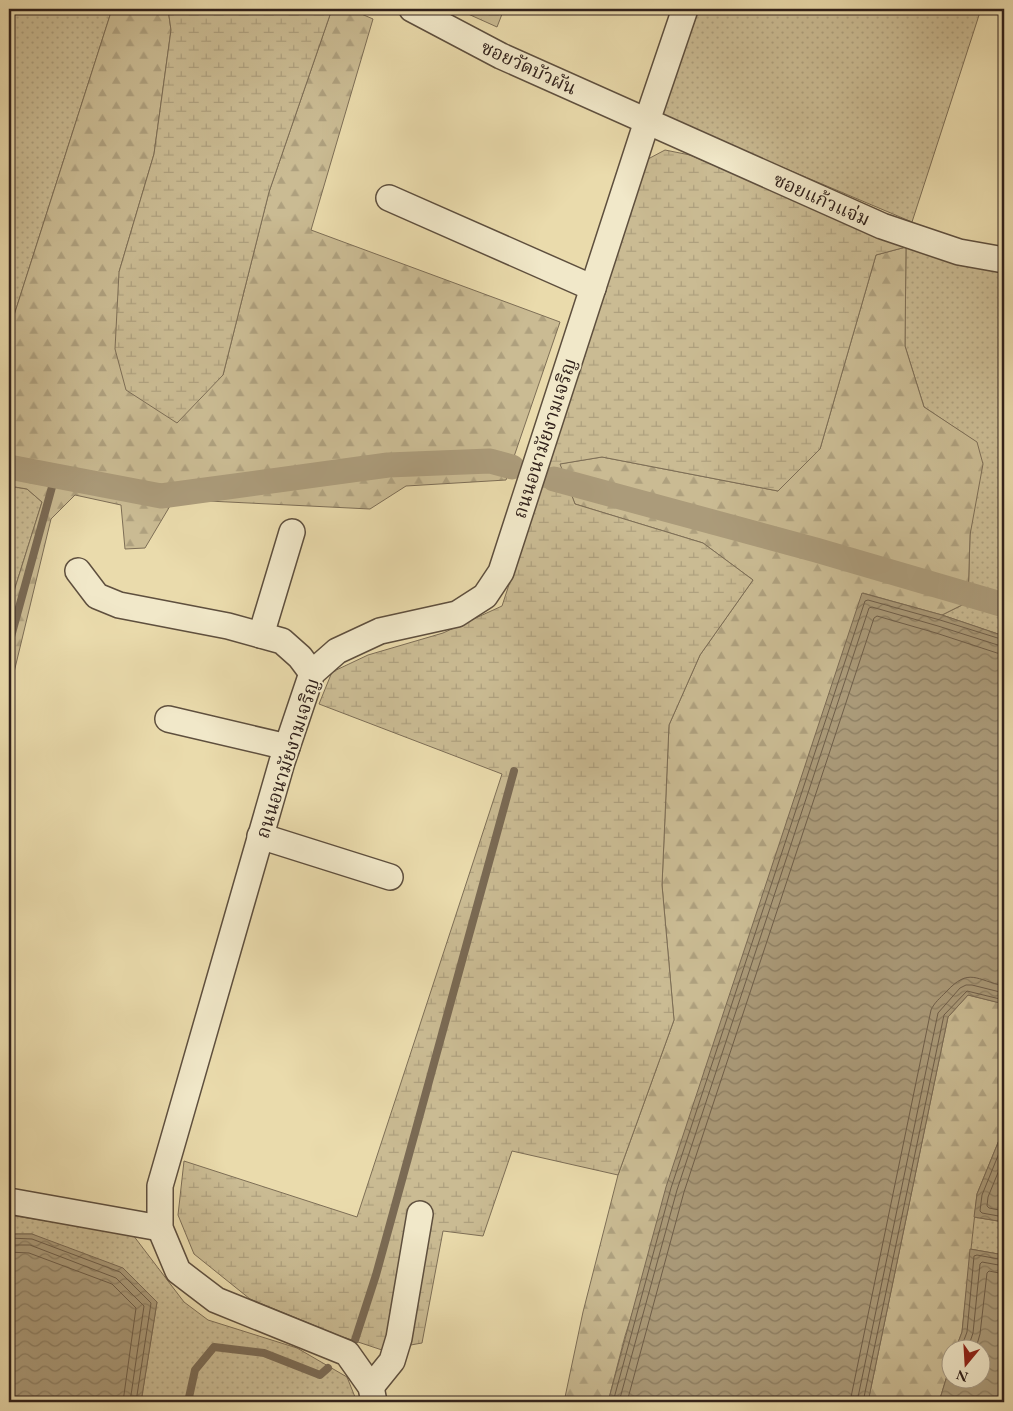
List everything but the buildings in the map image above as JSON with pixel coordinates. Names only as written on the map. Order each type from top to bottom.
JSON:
[{"type":"street","name":"ซอยวัดบัวผัน","points":[[412,9],[501,56],[647,121]]},
{"type":"street","name":"ถนนอนามัยงามเจริญ","points":[[372,1395],[347,1353],[216,1300],[178,1271],[160,1228],[160,1186],[260,836],[312,673],[338,651],[380,631],[457,614],[484,596],[501,572],[685,9]]},
{"type":"street","name":"ซอยแก้วแจ่ม","points":[[647,121],[882,226],[960,252],[1004,260]]},
{"type":"street","points":[[389,198],[593,288]]},
{"type":"street","points":[[261,635],[292,532]]},
{"type":"street","points":[[78,571],[97,596],[119,605],[228,626],[282,641],[300,656],[312,673]]},
{"type":"street","points":[[168,719],[287,747]]},
{"type":"street","points":[[260,836],[390,877]]},
{"type":"street","points":[[9,1201],[160,1228]]},
{"type":"street","points":[[372,1395],[392,1361],[399,1338],[420,1214]]},
{"type":"green space","points":[[9,9],[112,9],[9,331]]},
{"type":"green space","points":[[112,9],[168,9],[171,30],[154,154],[119,272],[223,375],[269,192],[332,9],[350,9],[373,19],[311,230],[560,322],[506,480],[406,486],[370,509],[208,501],[170,506],[145,548],[125,549],[121,505],[75,495],[51,519],[9,693],[9,607],[42,502],[27,489],[9,486],[9,331]]},
{"type":"green space","points":[[168,9],[332,9],[269,192],[223,375],[177,423],[126,390],[115,349],[119,272],[154,154],[171,30]]},
{"type":"green space","points":[[457,9],[504,9],[497,27]]},
{"type":"green space","points":[[699,9],[981,9],[912,222],[661,116]]},
{"type":"green space","points":[[665,150],[690,155],[906,247],[876,255],[820,449],[778,491],[602,457],[560,464],[575,504],[703,543],[753,580],[700,655],[669,725],[662,885],[674,1020],[618,1175],[512,1151],[483,1236],[443,1231],[422,1343],[382,1350],[340,1336],[250,1299],[194,1254],[178,1215],[184,1161],[357,1217],[502,774],[319,704],[332,672],[368,655],[443,633],[502,606],[648,159]]},
{"type":"green space","points":[[906,247],[1004,270],[1004,636],[942,615],[968,602],[976,442],[924,407],[905,346]]},
{"type":"green space","points":[[906,247],[905,346],[924,407],[977,442],[983,464],[970,535],[968,602],[942,615],[863,593],[625,1336],[608,1402],[564,1402],[583,1312],[618,1175],[674,1020],[662,885],[669,725],[700,655],[753,580],[703,543],[575,504],[559,464],[602,457],[778,491],[820,449],[876,255]]},
{"type":"green space","points":[[9,486],[27,489],[42,502],[9,607],[9,562],[14,546],[12,513],[9,511]]},
{"type":"green space","points":[[968,995],[1004,1004],[1004,1128],[977,1194],[962,1332],[960,1338],[940,1338],[940,1388],[943,1388],[939,1402],[868,1402],[948,1017]]},
{"type":"green space","points":[[9,1215],[133,1235],[184,1302],[208,1320],[297,1348],[347,1377],[357,1402],[141,1402],[157,1302],[32,1234],[9,1234]]},
{"type":"green space","points":[[974,1217],[1004,1222],[1004,1255],[970,1249]]},
{"type":"water","points":[[9,511],[12,513],[14,546],[9,562]]},
{"type":"water","points":[[862,593],[942,615],[1004,636],[1004,1004],[968,995],[948,1017],[868,1402],[608,1402],[666,1187]]},
{"type":"water","points":[[1004,1128],[1004,1222],[974,1217],[977,1194]]},
{"type":"water","points":[[9,1234],[32,1234],[123,1268],[157,1302],[141,1402],[9,1402]]},
{"type":"water","points":[[970,1249],[1004,1255],[1004,1402],[939,1402],[943,1388],[990,1388],[990,1338],[960,1338],[962,1332]]},
{"type":"waterway","points":[[9,467],[161,496],[388,465],[490,461],[512,467]]},
{"type":"waterway","points":[[9,644],[55,476]]},
{"type":"waterway","points":[[554,479],[816,550],[1004,605]]},
{"type":"waterway","points":[[355,1340],[376,1275],[514,771]]},
{"type":"waterway","points":[[188,1402],[195,1370],[214,1347],[264,1353],[320,1375],[328,1368]]}]
